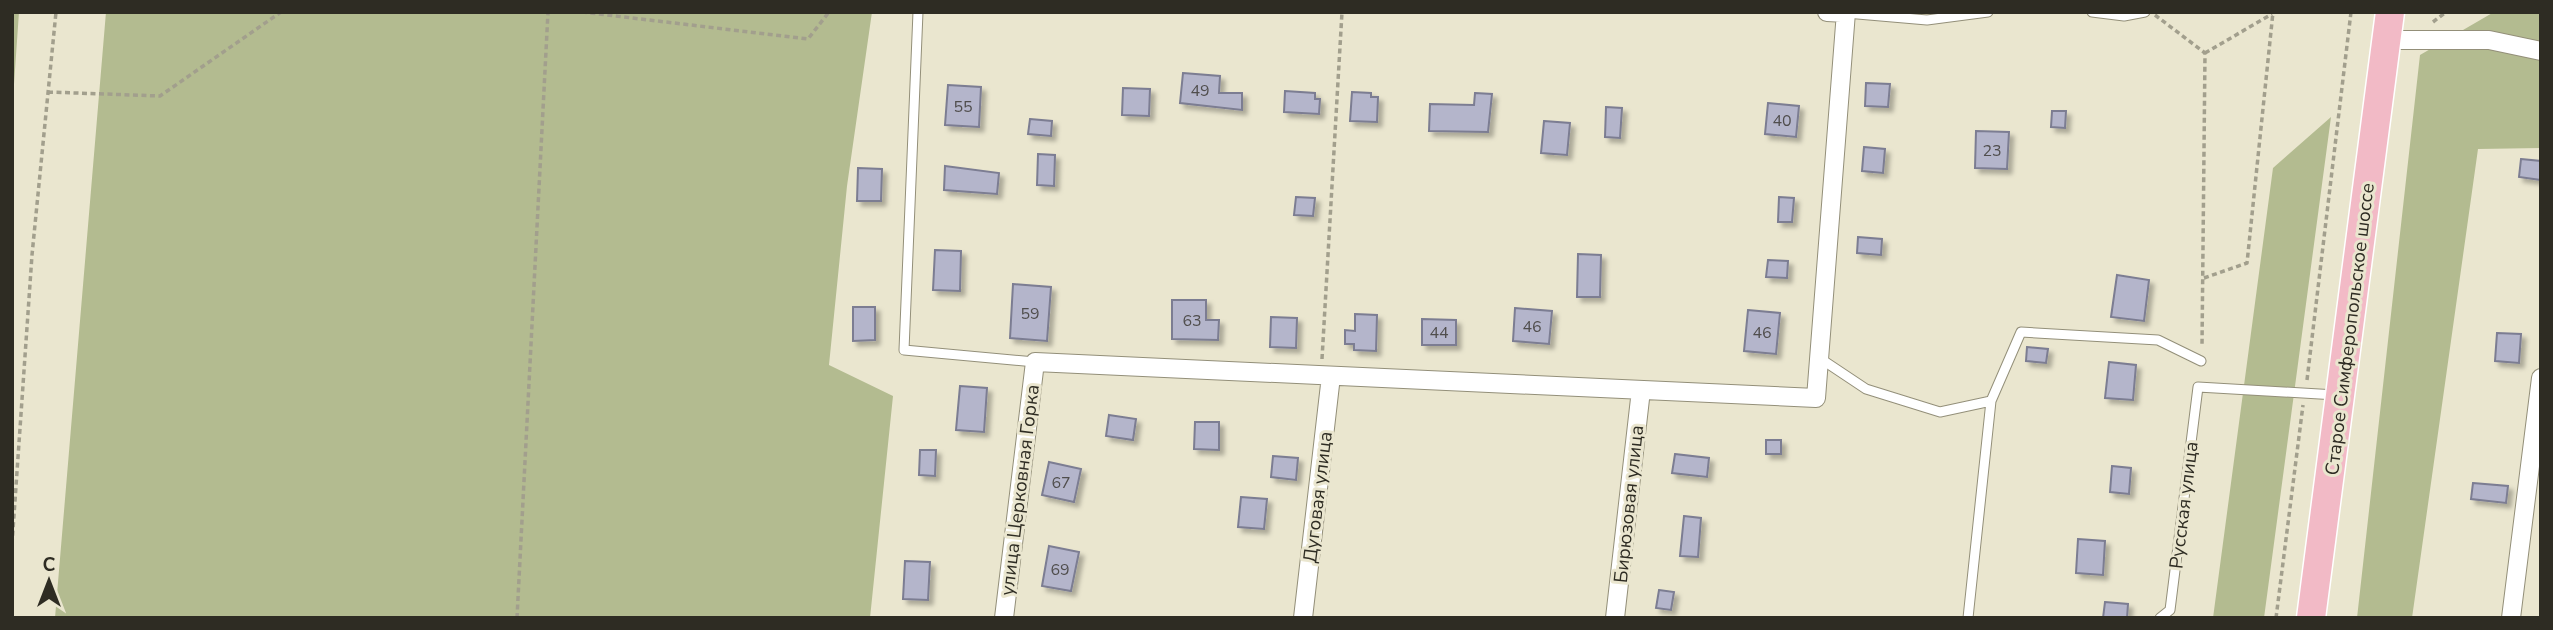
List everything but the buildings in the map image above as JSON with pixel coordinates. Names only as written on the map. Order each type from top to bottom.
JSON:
[{"type":"main road","name":"Старое Симферопольское шоссе","points":[[2311,618],[2390,12]]},
{"type":"street","points":[[1035,362],[1816,398],[1846,13],[1827,12]]},
{"type":"street","points":[[2386,40],[2489,40],[2541,51]]},
{"type":"street","name":"улица Церковная Горка","points":[[1004,618],[1035,362]]},
{"type":"street","name":"Дуговая улица","points":[[1303,618],[1326,375]]},
{"type":"street","points":[[2511,618],[2538,424],[2541,378]]},
{"type":"street","name":"Бирюзовая улица","points":[[1615,618],[1641,390]]},
{"type":"lane","points":[[918,12],[904,350],[1035,362]]},
{"type":"lane","points":[[1846,13],[1927,20],[1988,12]]},
{"type":"lane","points":[[2092,12],[2124,16],[2145,12]]},
{"type":"lane","points":[[1968,618],[1991,401],[2021,331],[2158,340],[2201,361]]},
{"type":"lane","points":[[1821,359],[1866,388],[1940,412],[1991,401]]},
{"type":"lane","name":"Русская улица","points":[[2160,618],[2170,610],[2198,387],[2305,394]]},
{"type":"lane","points":[[2305,394],[2340,396]]},
{"type":"path","points":[[12,544],[32,255],[56,12]]},
{"type":"path","points":[[48,92],[160,96],[281,12]]},
{"type":"path","points":[[517,618],[548,12]]},
{"type":"path","points":[[582,12],[808,39],[829,12]]},
{"type":"path","points":[[1326,375],[1342,12]]},
{"type":"path","points":[[2152,12],[2205,53]]},
{"type":"path","points":[[2276,618],[2351,12]]},
{"type":"path","points":[[2205,53],[2273,13]]},
{"type":"path","points":[[2204,278],[2247,263],[2273,13]]},
{"type":"path","points":[[2201,361],[2205,53]]},
{"type":"green space","points":[[12,12],[19,12],[12,113]]},
{"type":"green space","points":[[106,12],[872,12],[847,186],[829,365],[893,396],[870,618],[55,618]]},
{"type":"green space","points":[[2494,12],[2541,12],[2541,148],[2478,149],[2412,618],[2357,618],[2420,55]]},
{"type":"green space","points":[[2331,117],[2264,618],[2213,618],[2273,168]]}]
